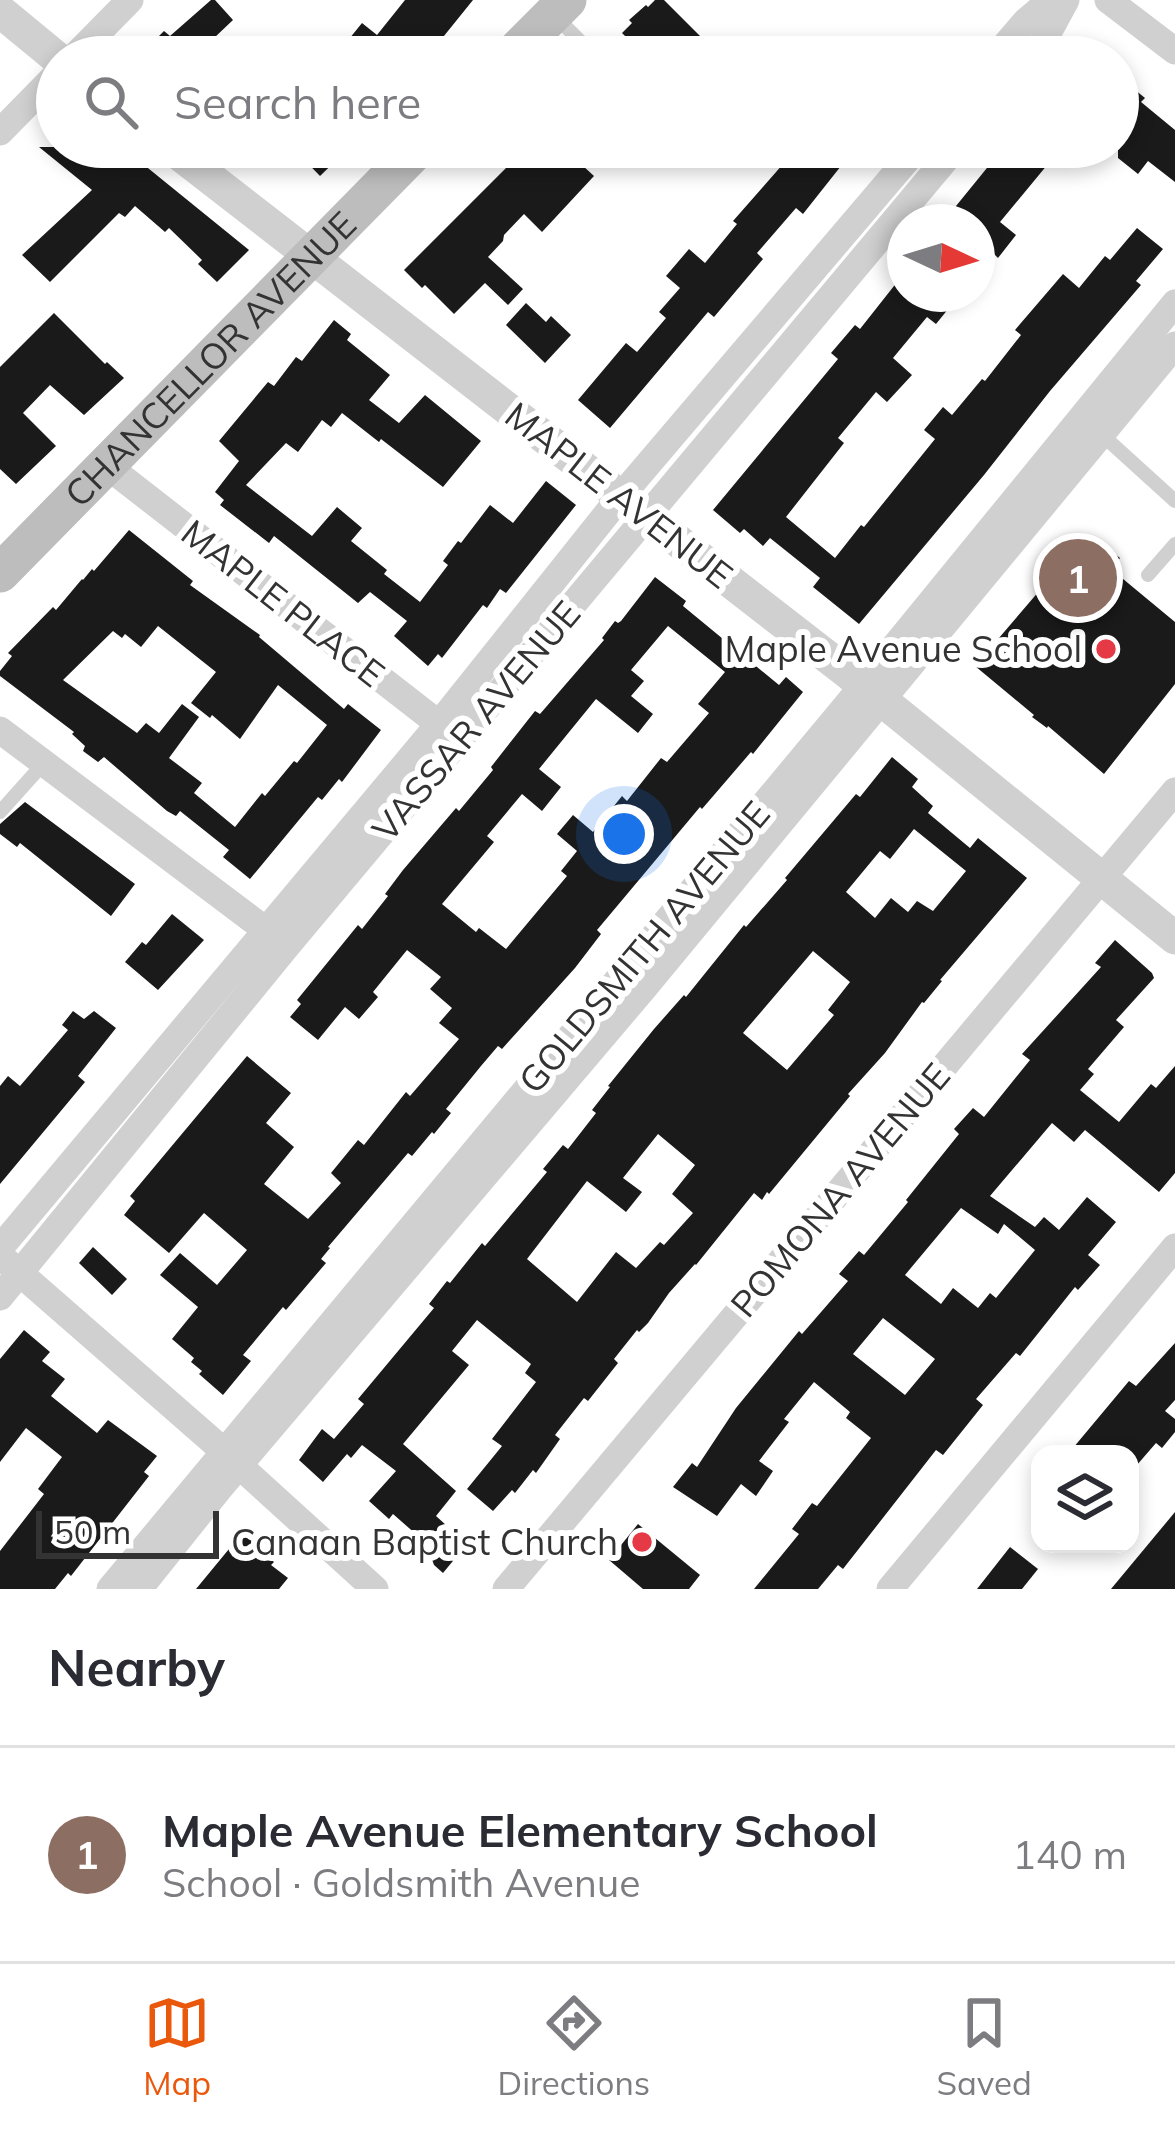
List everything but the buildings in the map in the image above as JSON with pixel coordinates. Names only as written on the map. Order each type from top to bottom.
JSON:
[{"type":"main road","points":[[531,36],[560,7]]},
{"type":"main road","name":"CHANCELLOR AVENUE","points":[[0,573],[398,168]]},
{"type":"street","points":[[95,36],[130,0]]},
{"type":"street","points":[[1013,36],[1051,0]]},
{"type":"street","points":[[1046,36],[1066,0]]},
{"type":"street","points":[[1108,0],[1175,51]]},
{"type":"street","points":[[0,11],[36,41]]},
{"type":"street","points":[[0,132],[36,95]]},
{"type":"street","name":"MAPLE AVENUE","points":[[197,168],[872,692],[1175,938]]},
{"type":"street","name":"VASSAR AVENUE","points":[[0,1297],[7,1259],[448,734],[901,168]]},
{"type":"street","name":"VASSAR AVENUE","points":[[633,506],[867,254],[939,168]]},
{"type":"street","points":[[844,234],[867,254]]},
{"type":"street","name":"GOLDSMITH AVENUE","points":[[110,1589],[232,1458],[634,980],[1091,426],[1175,303]]},
{"type":"street","name":"GOLDSMITH AVENUE","points":[[1091,426],[1175,346]]},
{"type":"street","name":"MAPLE PLACE","points":[[106,464],[448,734]]},
{"type":"street","points":[[0,730],[276,938]]},
{"type":"street","name":"POMONA AVENUE","points":[[506,1589],[1175,791]]},
{"type":"street","points":[[890,1589],[1175,1247]]},
{"type":"street","points":[[7,1259],[375,1589]]},
{"type":"street","name":"GOLDSMITH AVENUE","points":[[139,1589],[232,1458]]},
{"type":"lane","points":[[560,7],[581,36]]},
{"type":"lane","points":[[1091,426],[1175,501]]},
{"type":"lane","points":[[1148,575],[1175,544]]},
{"type":"lane","points":[[0,812],[43,764]]},
{"type":"place","name":"Maple Avenue Elementary School","points":[[1078,578]]},
{"type":"place","name":"Maple Avenue School","points":[[1106,649]]},
{"type":"place","name":"Canaan Baptist Church","points":[[642,1542]]}]
